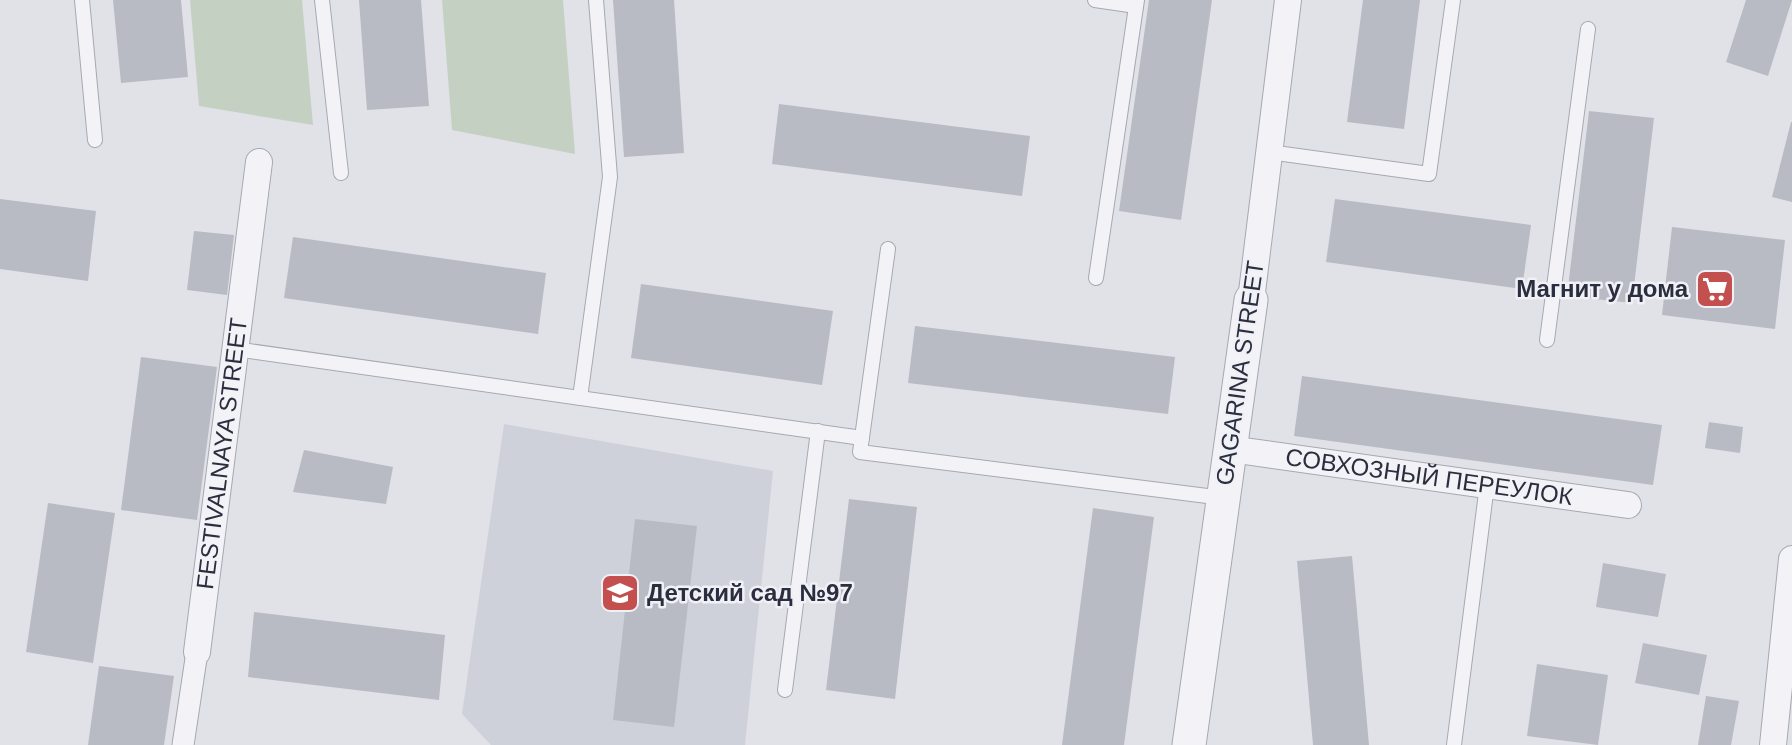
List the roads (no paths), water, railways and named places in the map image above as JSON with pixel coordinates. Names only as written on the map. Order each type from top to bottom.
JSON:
[{"type":"street","name":"GAGARINA STREET","points":[[1189,745],[1251,300],[1288,0]]},
{"type":"street","name":"FESTIVALNAYA STREET","points":[[183,745],[259,162]]},
{"type":"street","name":"СОВХОЗНЫЙ ПЕРЕУЛОК","points":[[1230,449],[1628,505]]},
{"type":"street","points":[[1773,745],[1792,559]]},
{"type":"lane","points":[[82,0],[95,140]]},
{"type":"lane","points":[[322,0],[341,173]]},
{"type":"lane","points":[[580,398],[610,177],[596,0]]},
{"type":"lane","points":[[1095,0],[1137,3],[1096,278]]},
{"type":"lane","points":[[1269,152],[1429,174],[1453,0]]},
{"type":"lane","points":[[1547,340],[1588,29]]},
{"type":"lane","points":[[888,249],[860,452],[1223,498]]},
{"type":"lane","points":[[235,349],[862,438]]},
{"type":"lane","points":[[785,690],[818,432]]},
{"type":"lane","points":[[1454,745],[1487,485]]},
{"type":"place","name":"Магнит у дома","points":[[1715,289]]},
{"type":"place","name":"Детский сад №97","points":[[620,593]]}]
